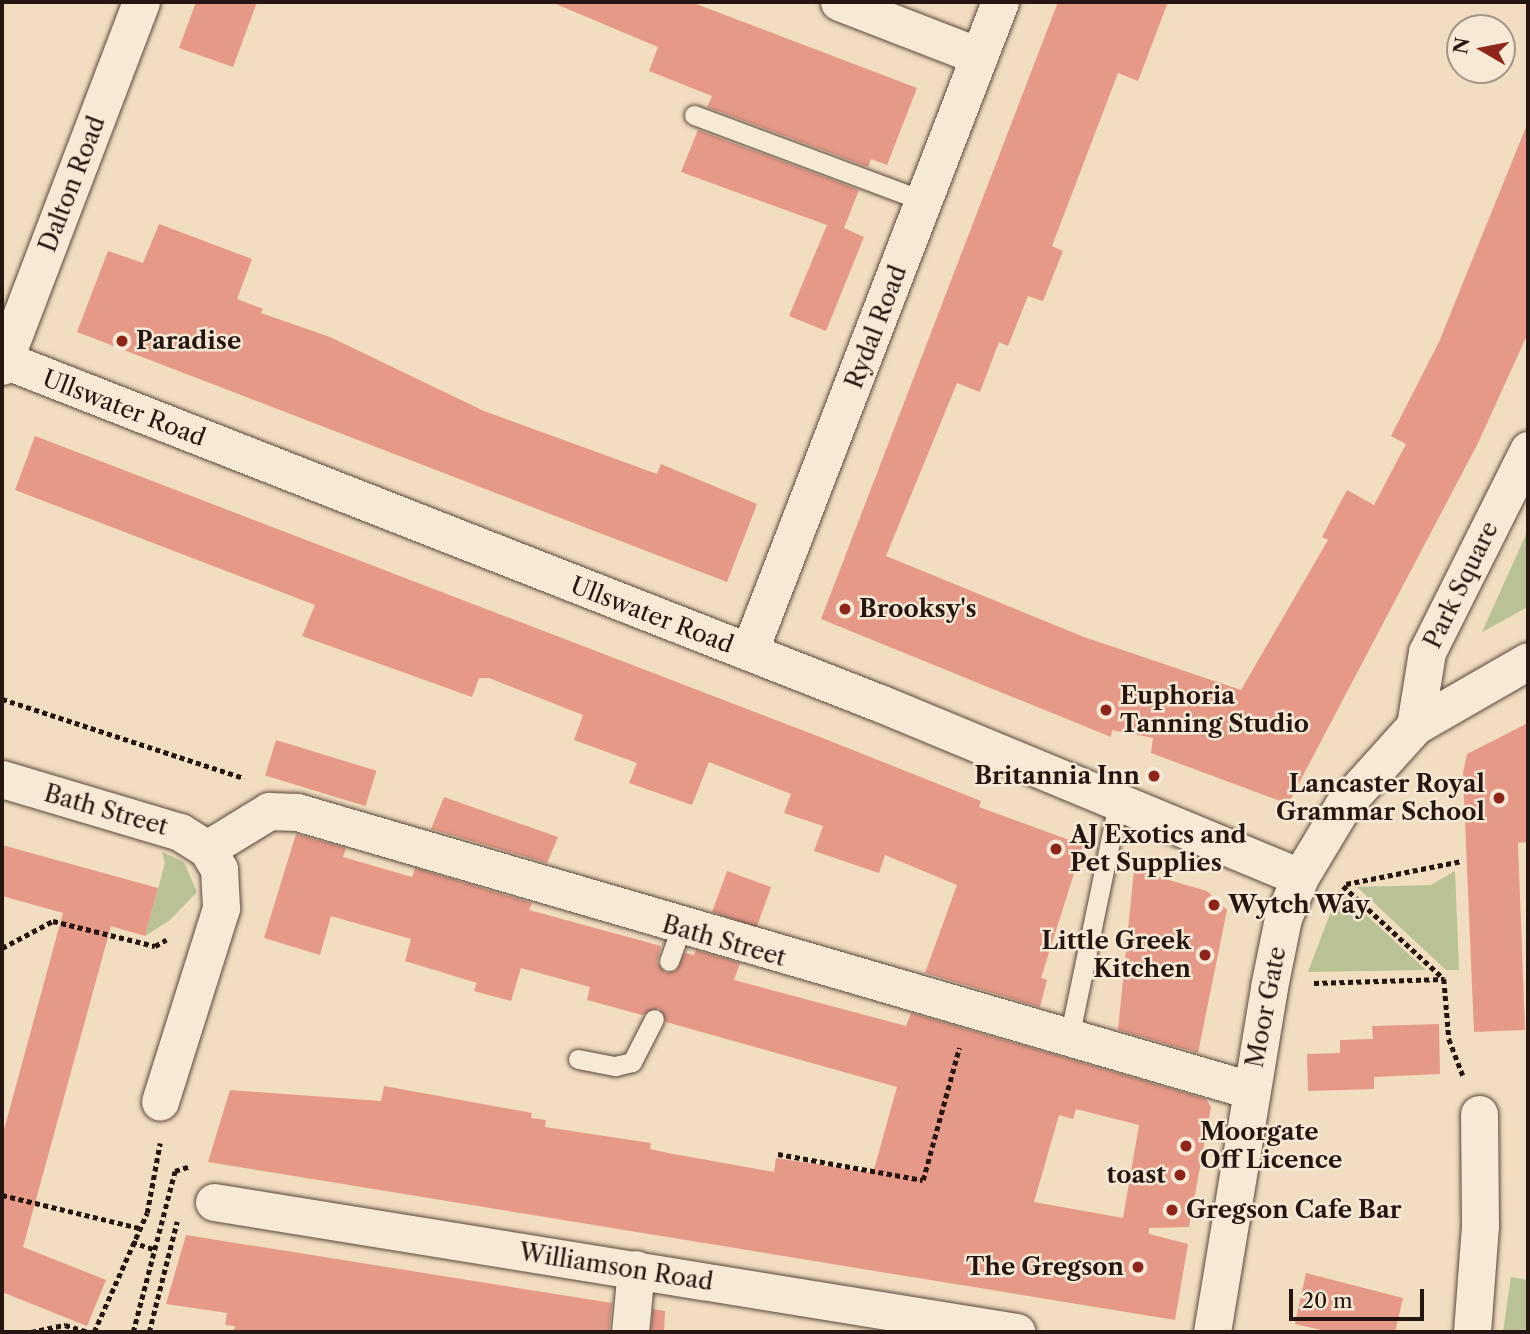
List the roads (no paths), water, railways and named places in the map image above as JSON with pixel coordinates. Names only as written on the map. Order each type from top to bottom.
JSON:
[{"type":"street","name":"Dalton Road","points":[[3,362],[141,2]]},
{"type":"street","points":[[839,2],[979,56]]},
{"type":"street","name":"Rydal Road","points":[[749,652],[1000,2]]},
{"type":"street","name":"Ullswater Road","points":[[3,362],[749,652],[1300,877]]},
{"type":"street","name":"Park Square","points":[[1415,726],[1427,652],[1528,450]]},
{"type":"street","name":"Moor Gate","points":[[1212,1332],[1250,1090],[1283,918],[1300,877],[1342,807],[1415,726],[1528,661]]},
{"type":"street","name":"Bath Street","points":[[2,779],[180,832],[207,849],[269,811],[297,813],[675,944],[967,1009],[1250,1090]]},
{"type":"street","points":[[160,1102],[221,908],[219,869],[207,849]]},
{"type":"street","points":[[1472,1332],[1480,1225],[1479,1114]]},
{"type":"street","name":"Williamson Road","points":[[201,1191],[636,1269],[897,1322],[1017,1332]]},
{"type":"street","points":[[630,1332],[636,1269]]},
{"type":"lane","points":[[694,115],[923,201]]},
{"type":"lane","points":[[1069,1038],[1118,803]]},
{"type":"lane","points":[[578,1059],[615,1066],[632,1062],[654,1019]]},
{"type":"place","name":"Paradise","points":[[122,341]]},
{"type":"place","name":"Brooksy's","points":[[845,609]]},
{"type":"place","name":"Euphoria Tanning Studio","points":[[1106,710]]},
{"type":"place","name":"Britannia Inn","points":[[1154,776]]},
{"type":"place","name":"Lancaster Royal Grammar School","points":[[1499,798]]},
{"type":"place","name":"AJ Exotics and Pet Supplies","points":[[1056,849]]},
{"type":"place","name":"Wytch Way","points":[[1214,905]]},
{"type":"place","name":"Little Greek Kitchen","points":[[1205,955]]},
{"type":"place","name":"Moorgate Off Licence","points":[[1186,1146]]},
{"type":"place","name":"toast","points":[[1180,1175]]},
{"type":"place","name":"Gregson Cafe Bar","points":[[1172,1210]]},
{"type":"place","name":"The Gregson","points":[[1138,1267]]}]
